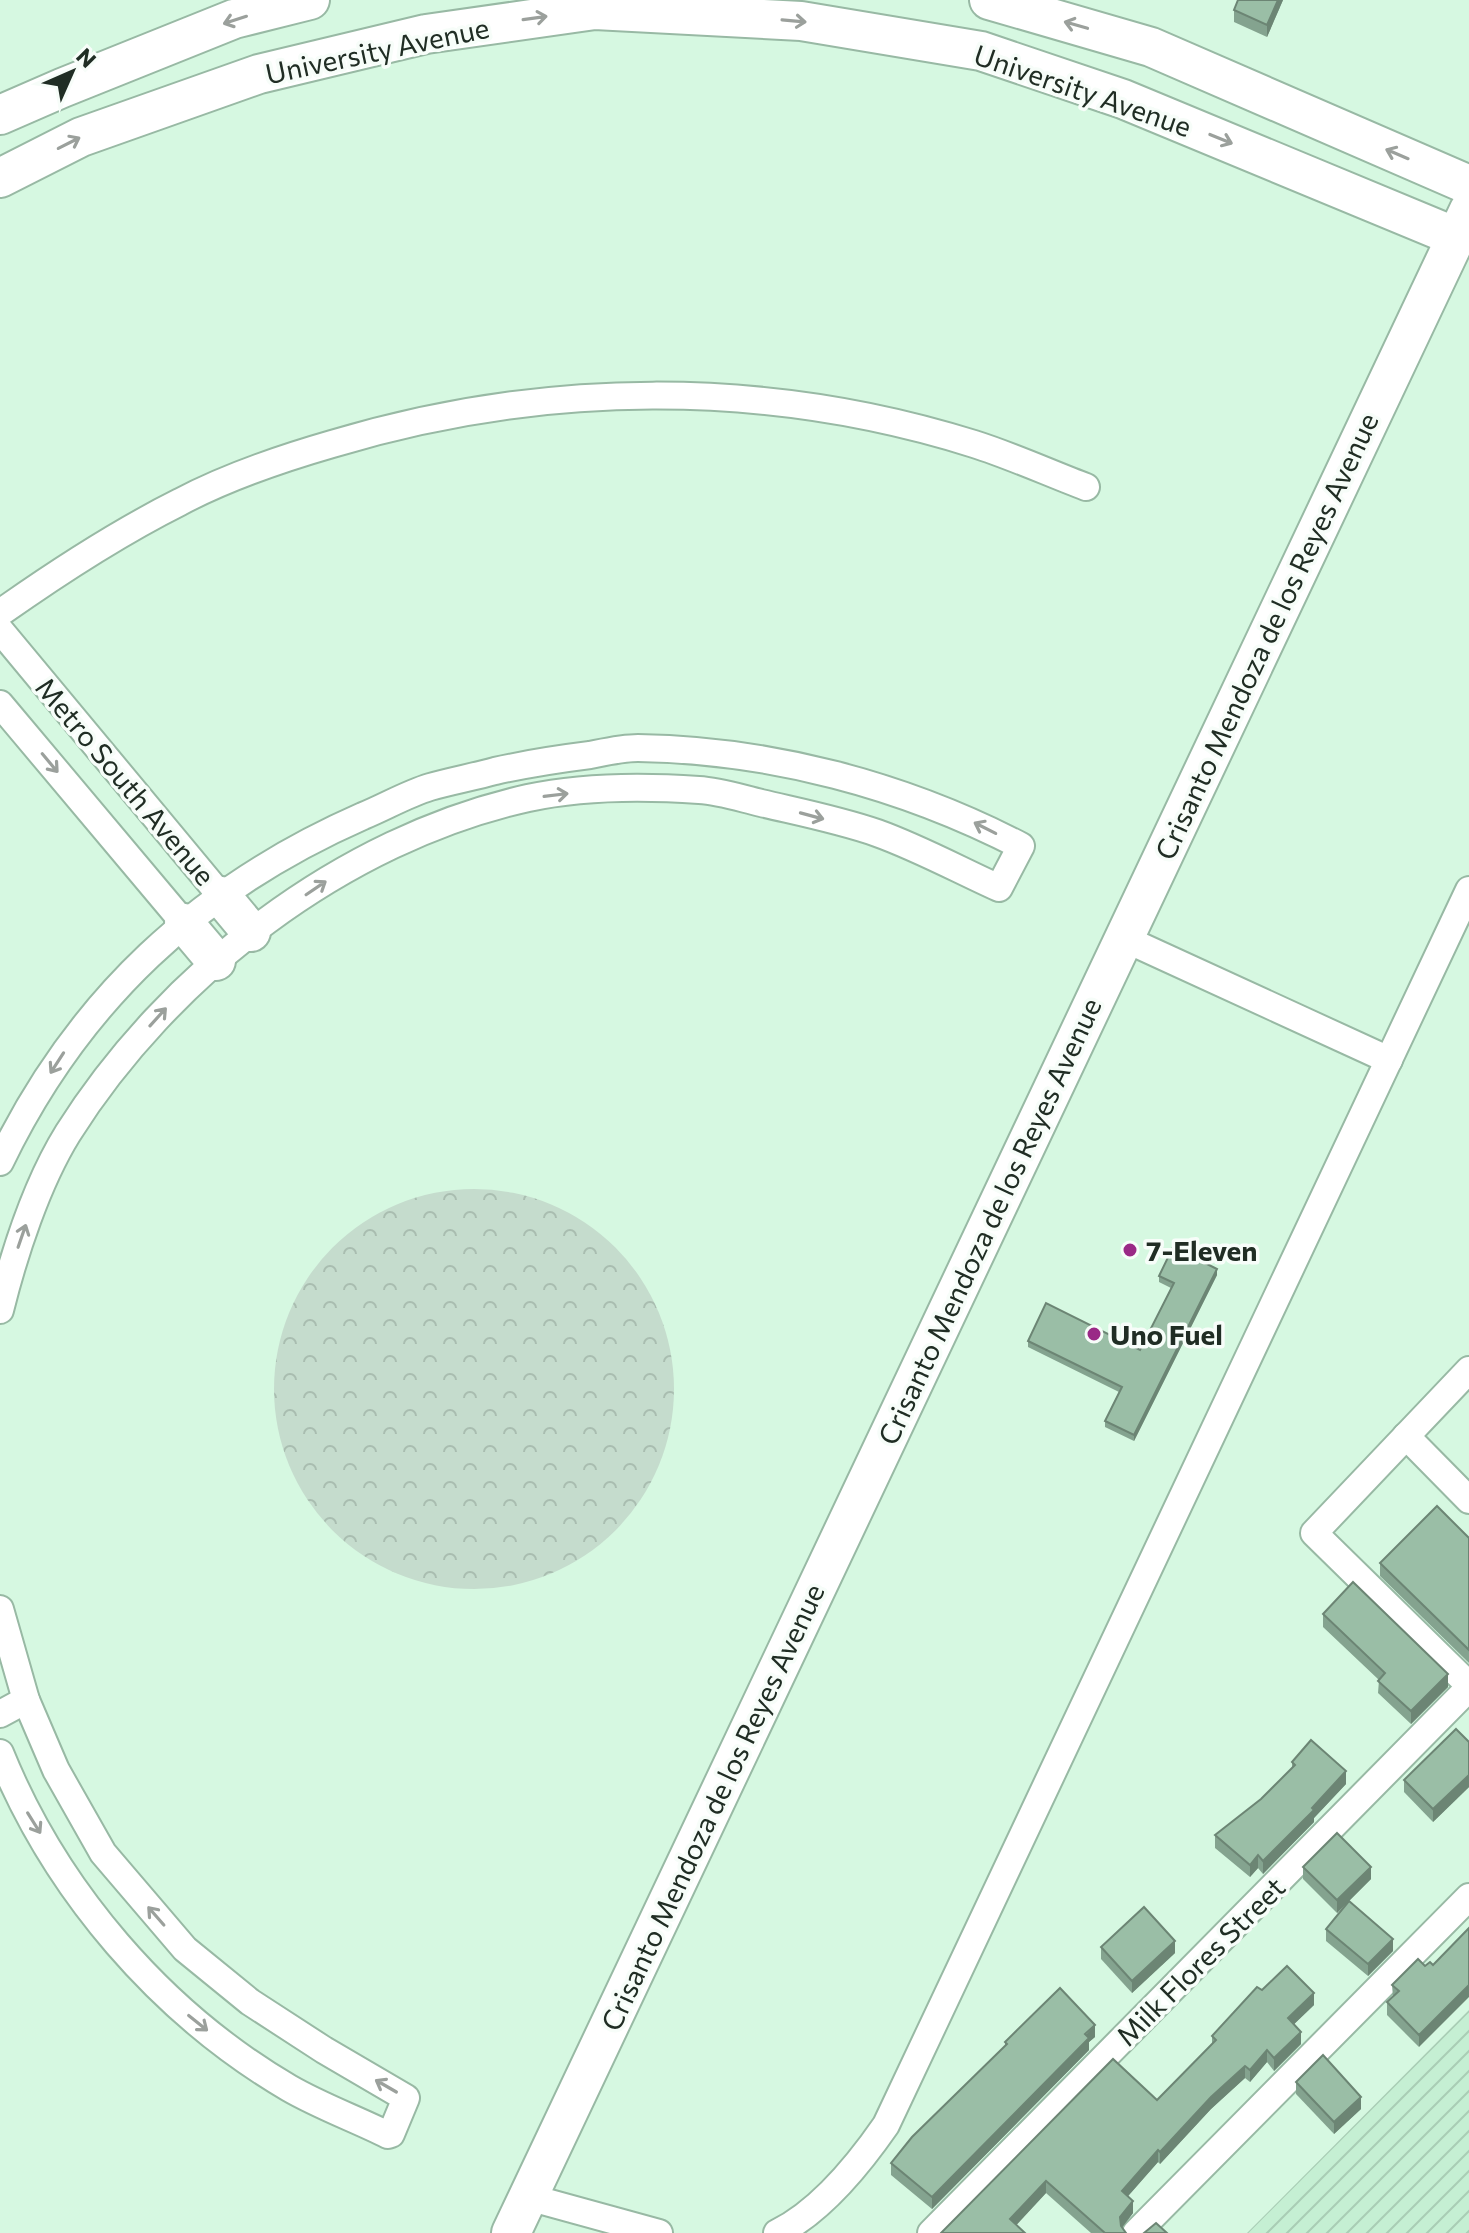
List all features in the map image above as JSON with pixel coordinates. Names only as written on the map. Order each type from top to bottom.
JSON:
[{"type":"street","points":[[0,115],[234,19],[310,0]]},
{"type":"street","name":"University Avenue","points":[[1002,2],[1151,47],[1466,212]]},
{"type":"street","name":"University Avenue","points":[[0,178],[81,137],[259,74],[426,34],[595,10],[801,21],[981,51],[1466,212]]},
{"type":"street","name":"Crisanto Mendoza de los Reyes Avenue","points":[[511,2233],[1466,212]]},
{"type":"street","points":[[0,613],[83,555],[220,484],[285,458],[393,425],[503,404],[616,395],[751,400],[856,415],[973,444],[1086,487]]},
{"type":"street","name":"Metro South Avenue","points":[[0,630],[251,932]]},
{"type":"street","name":"Metro South Avenue","points":[[0,704],[216,961]]},
{"type":"street","points":[[0,1162],[23,1114],[71,1042],[126,976],[184,923],[260,868],[336,828],[428,788],[527,764],[634,748],[718,753],[801,766],[889,790],[967,818],[1021,846],[999,888],[878,833],[703,790],[623,787],[529,798],[433,828],[352,864],[251,932],[216,961],[161,1012],[110,1074],[67,1135],[30,1212],[0,1310]]},
{"type":"street","points":[[777,2233],[803,2216],[834,2188],[863,2158],[886,2125],[1469,890]]},
{"type":"street","points":[[1123,938],[1389,1060]]},
{"type":"street","points":[[1469,1370],[1314,1533],[1469,1687]]},
{"type":"street","points":[[1406,1436],[1469,1500]]},
{"type":"street","points":[[0,1609],[7,1664],[56,1770],[103,1853],[185,1949],[239,1993],[324,2050],[406,2098],[390,2135],[290,2089],[221,2042],[170,2000],[116,1942],[72,1883],[20,1801],[0,1753]]},
{"type":"street","name":"Milk Flores Street","points":[[931,2233],[1469,1687]]},
{"type":"street","points":[[0,1714],[26,1700]]},
{"type":"street","points":[[1136,2233],[1469,1897]]},
{"type":"street","points":[[528,2197],[659,2233]]},
{"type":"shaded area","points":[[1469,2010],[1469,2233],[1247,2233]]},
{"type":"green space","points":[[474,1189],[513,1193],[551,1204],[585,1222],[616,1247],[641,1278],[659,1312],[670,1350],[674,1389],[670,1428],[659,1466],[641,1500],[616,1531],[585,1556],[551,1574],[513,1585],[474,1589],[435,1585],[397,1574],[363,1556],[332,1531],[307,1500],[289,1466],[278,1428],[274,1389],[278,1350],[289,1312],[307,1278],[332,1247],[363,1222],[397,1204],[435,1193]]},
{"type":"building","points":[[1238,0],[1278,0],[1267,25],[1234,10]]},
{"type":"building","points":[[1173,1247],[1217,1269],[1134,1435],[1105,1421],[1122,1387],[1028,1341],[1046,1303],[1140,1350],[1174,1283],[1159,1276]]},
{"type":"building","points":[[1437,1506],[1469,1538],[1469,1650],[1380,1563]]},
{"type":"building","points":[[1353,1582],[1448,1674],[1411,1711],[1378,1681],[1385,1673],[1323,1614]]},
{"type":"building","points":[[1456,1729],[1469,1742],[1469,1775],[1433,1809],[1404,1780]]},
{"type":"building","points":[[1311,1740],[1346,1771],[1312,1808],[1314,1810],[1263,1861],[1258,1855],[1250,1865],[1215,1835],[1261,1799],[1295,1765],[1292,1762]]},
{"type":"building","points":[[1337,1833],[1371,1867],[1337,1900],[1303,1867]]},
{"type":"building","points":[[1349,1901],[1393,1939],[1368,1964],[1326,1929]]},
{"type":"building","points":[[1144,1907],[1175,1941],[1132,1981],[1101,1947]]},
{"type":"building","points":[[1469,1928],[1469,1985],[1419,2035],[1387,2002],[1399,1991],[1392,1985],[1418,1959],[1425,1966],[1430,1962],[1433,1965]]},
{"type":"building","points":[[1287,1966],[1314,1993],[1288,2018],[1301,2032],[1274,2058],[1267,2050],[1250,2070],[1245,2066],[1160,2152],[1158,2150],[1122,2191],[1133,2201],[1120,2217],[1126,2233],[1105,2233],[1046,2181],[1010,2219],[1025,2233],[941,2233],[1113,2059],[1157,2100],[1216,2040],[1212,2036],[1257,1987],[1262,1990]]},
{"type":"building","points":[[1060,1988],[1095,2025],[1085,2034],[1089,2038],[932,2197],[891,2163],[912,2137]]},
{"type":"building","points":[[1323,2055],[1361,2097],[1334,2122],[1296,2082]]},
{"type":"building","points":[[1156,2223],[1167,2233],[1144,2233]]},
{"type":"place","name":"7-Eleven","points":[[1130,1250]]},
{"type":"place","name":"Uno Fuel","points":[[1094,1334]]}]
